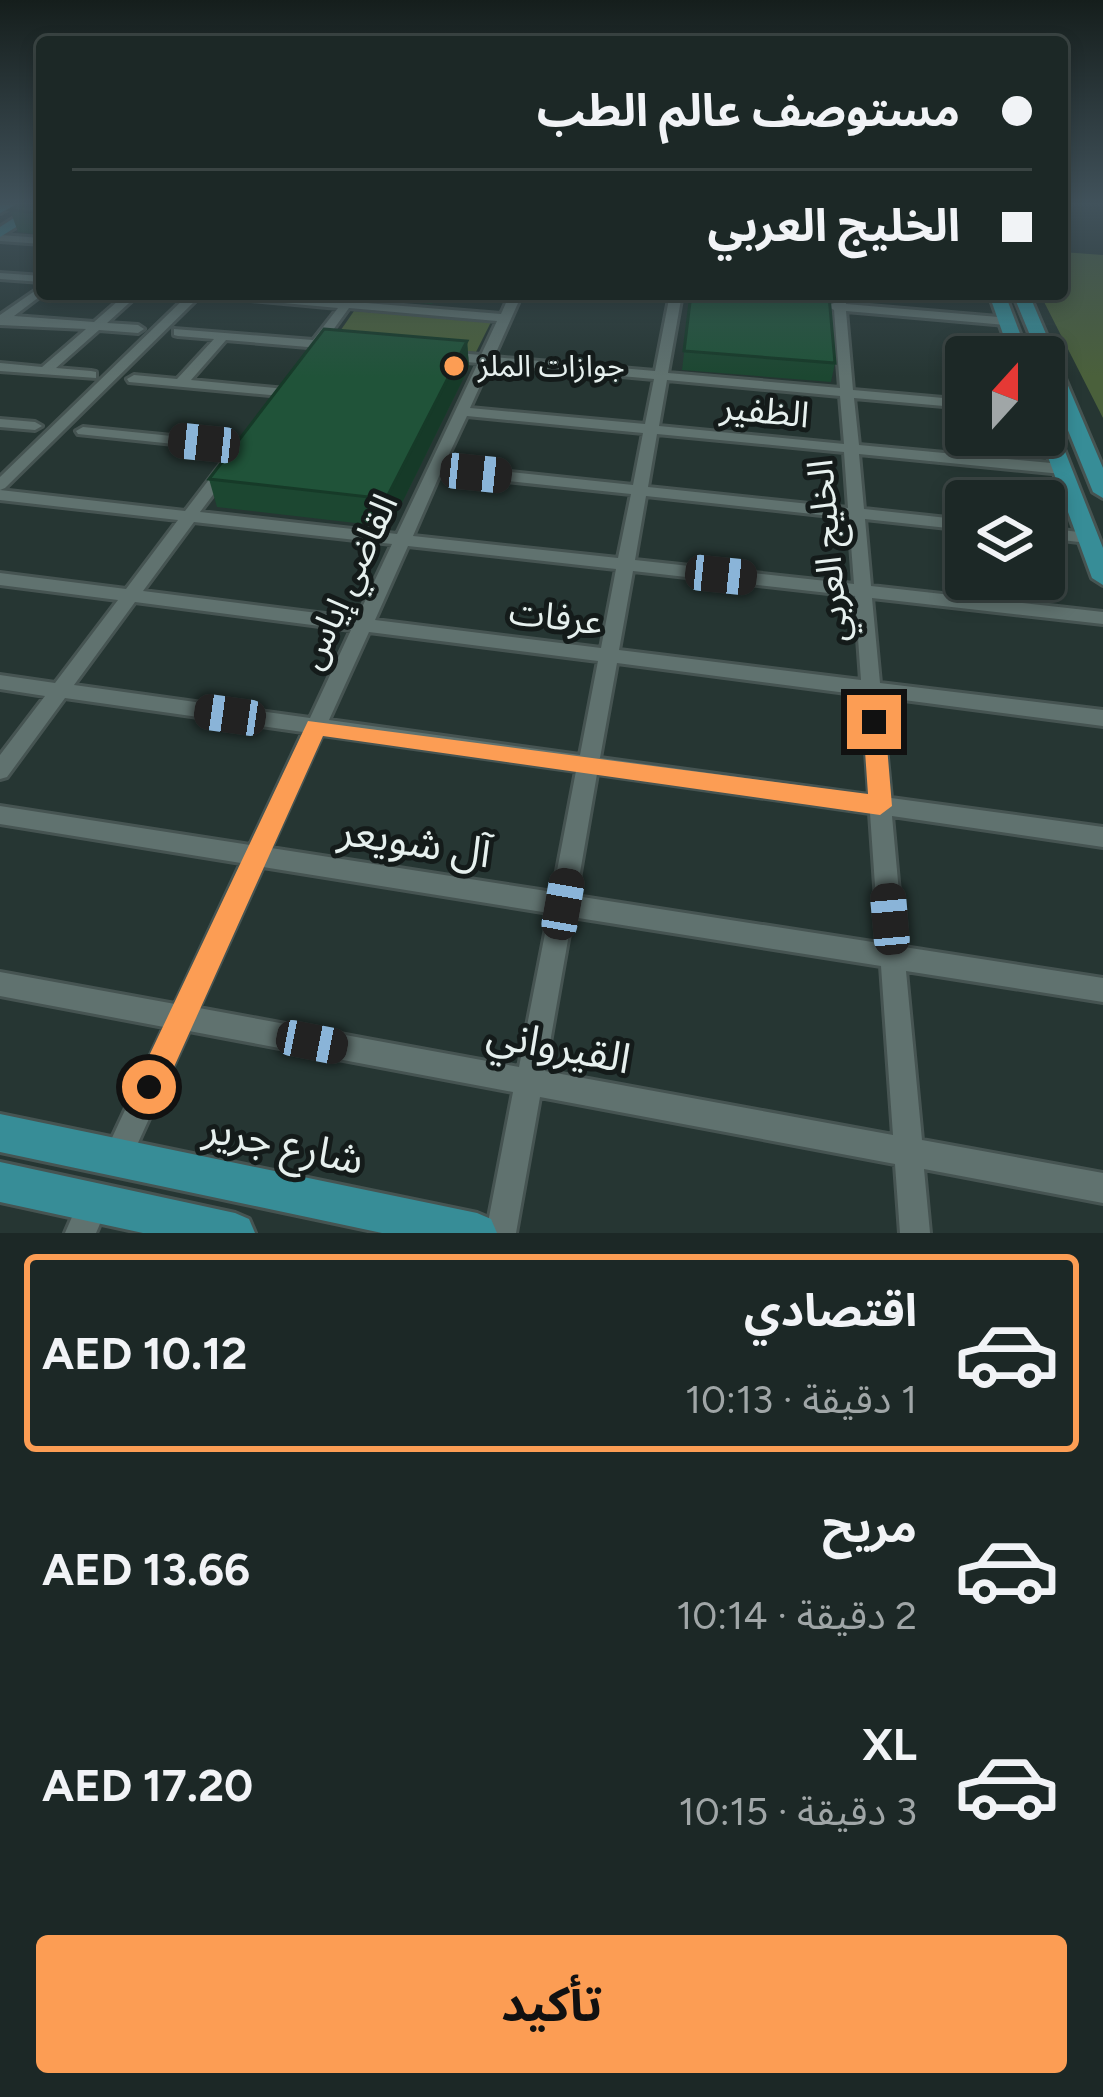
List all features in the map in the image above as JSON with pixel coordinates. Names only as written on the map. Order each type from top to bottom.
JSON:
[{"type":"main road","points":[[999,300],[1012,336]]},
{"type":"main road","points":[[1024,300],[1103,492]]},
{"type":"main road","points":[[1057,456],[1103,578]]},
{"type":"main road","name":"شارع جرير","points":[[0,1133],[477,1233]]},
{"type":"main road","points":[[0,1182],[87,1218],[235,1233]]},
{"type":"street","points":[[0,276],[36,279]]},
{"type":"street","points":[[1,320],[36,294]]},
{"type":"street","points":[[45,371],[126,300]]},
{"type":"street","points":[[0,485],[190,300]]},
{"type":"street","points":[[305,361],[349,300]]},
{"type":"street","points":[[358,300],[505,318]]},
{"type":"street","name":"القاضي إياس","points":[[117,1157],[513,300]]},
{"type":"street","points":[[501,1233],[675,300]]},
{"type":"street","points":[[832,302],[1006,321]]},
{"type":"street","name":"الخليج العربي","points":[[832,302],[847,393],[916,1233]]},
{"type":"street","points":[[1,320],[139,329]]},
{"type":"street","points":[[178,332],[359,349]]},
{"type":"street","points":[[181,383],[223,336]]},
{"type":"street","points":[[422,354],[945,402]]},
{"type":"street","points":[[0,367],[91,375]]},
{"type":"street","points":[[268,411],[293,376]]},
{"type":"street","points":[[134,379],[281,392]]},
{"type":"street","name":"الظفير","points":[[461,411],[1062,469]]},
{"type":"street","points":[[0,423],[35,426]]},
{"type":"street","points":[[0,771],[254,429]]},
{"type":"street","points":[[83,431],[241,447]]},
{"type":"street","points":[[435,469],[945,523]]},
{"type":"street","points":[[0,495],[1103,618]]},
{"type":"street","points":[[1065,535],[1088,538]]},
{"type":"street","name":"عرفات","points":[[0,580],[1103,718]]},
{"type":"street","points":[[0,682],[1103,837]]},
{"type":"street","name":"آل شويعر","points":[[0,814],[1103,990]]},
{"type":"street","name":"القيرواني","points":[[0,983],[1103,1188]]},
{"type":"green space","points":[[1068,263],[1103,263],[1103,418],[1043,300],[1068,300]]},
{"type":"green space","points":[[354,311],[491,322],[476,352],[334,340]]},
{"type":"building","points":[[690,300],[829,300],[835,363],[684,351]]},
{"type":"building","name":"جوازات الملز","points":[[324,329],[467,341],[386,499],[209,479]]},
{"type":"place","name":"جوازات الملز","points":[[454,366]]},
{"type":"route","points":[[149,1087],[316,727],[880,806],[874,722]]}]
